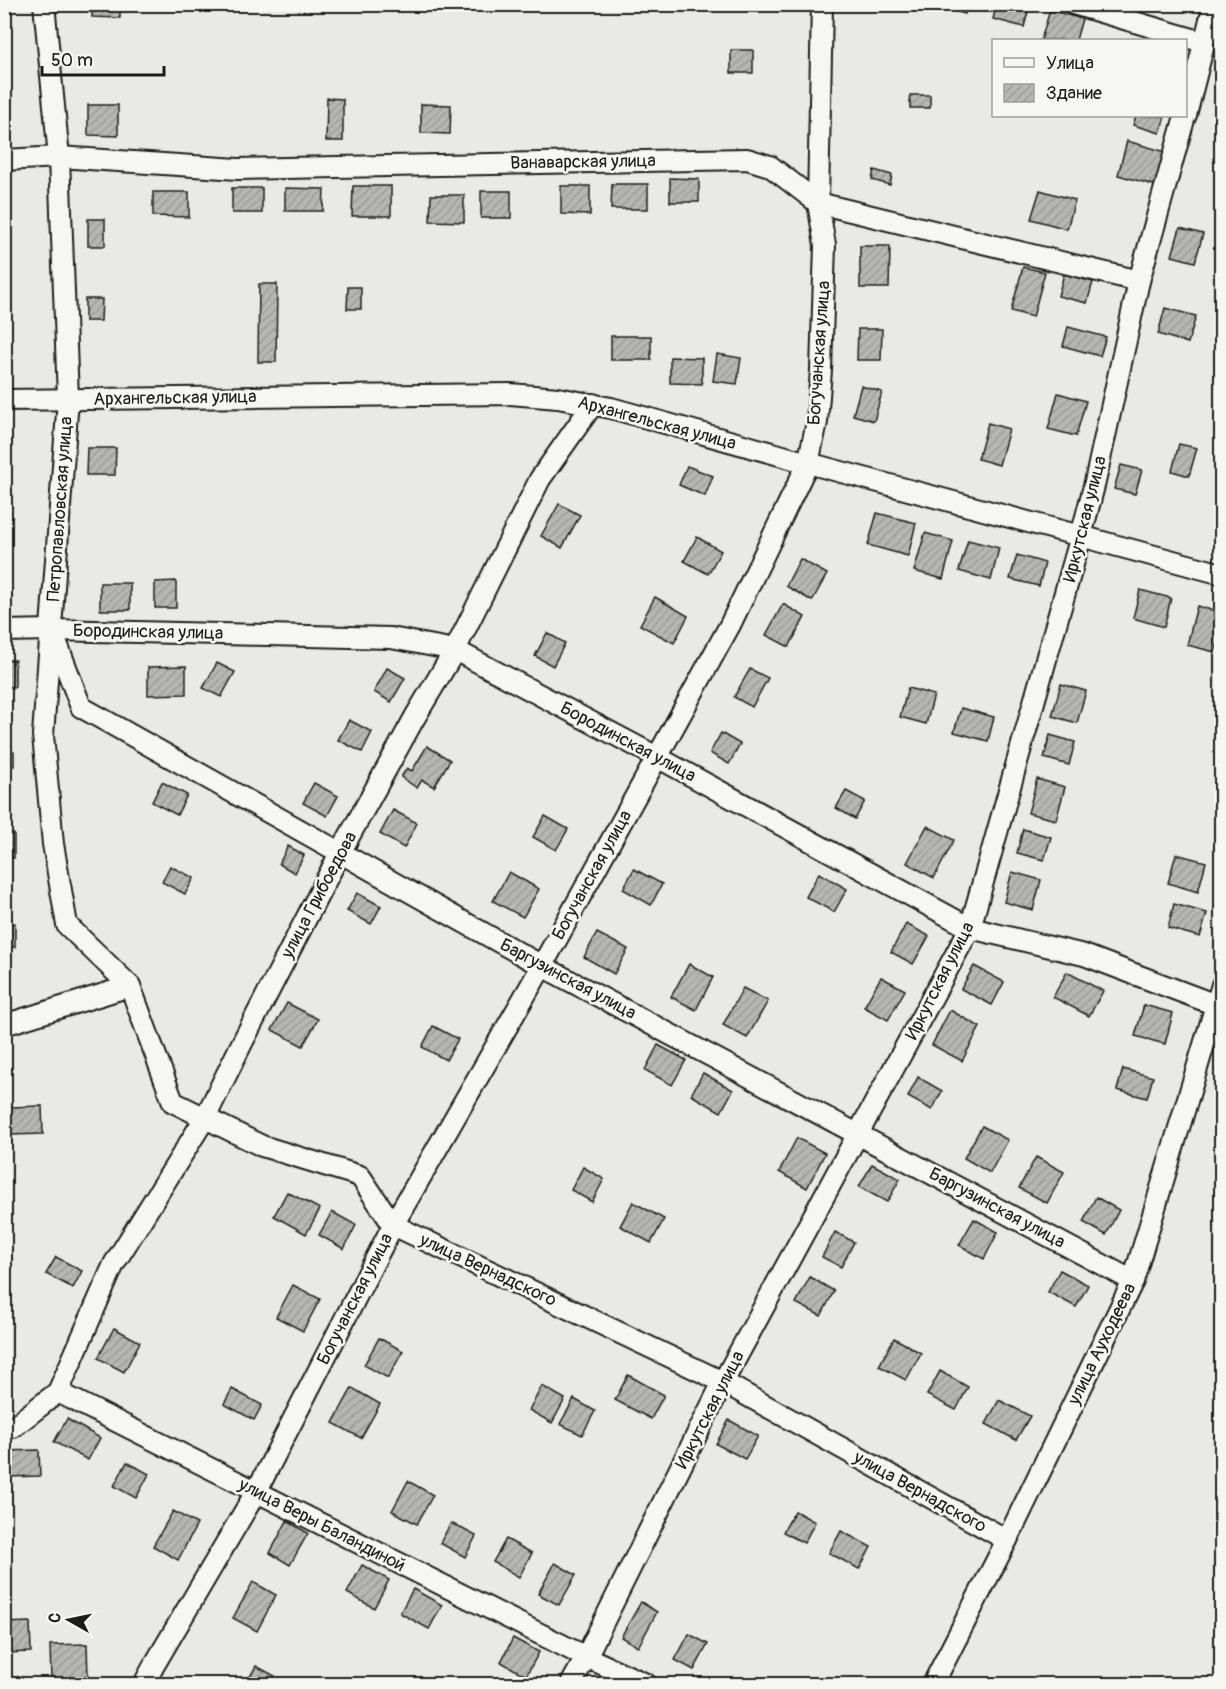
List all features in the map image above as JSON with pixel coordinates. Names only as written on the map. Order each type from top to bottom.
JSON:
[{"type":"street","name":"Петропавловская улица","points":[[44,4],[58,157],[68,399],[43,735],[53,844],[67,925],[130,986]]},
{"type":"street","name":"Богучанская улица","points":[[144,1684],[256,1492],[393,1225],[542,966],[730,625],[807,463],[816,422],[821,370],[825,244],[818,203],[822,4]]},
{"type":"street","points":[[1073,4],[1203,42]]},
{"type":"street","name":"Иркутская улица","points":[[1187,107],[1214,4]]},
{"type":"street","name":"Иркутская улица","points":[[572,1684],[723,1382],[970,928],[1082,536],[1139,281],[1184,117]]},
{"type":"street","name":"Ванаварская улица","points":[[4,160],[58,157],[238,169],[747,159],[770,166],[818,203],[1139,281]]},
{"type":"street","name":"Архангельская улица","points":[[4,400],[510,394],[558,398],[611,408],[1221,574]]},
{"type":"street","name":"улица Грибоедова","points":[[58,1392],[114,1264],[205,1118],[340,853],[455,650],[540,479],[593,404]]},
{"type":"street","name":"Бородинская улица","points":[[4,631],[52,630],[391,638],[455,650],[970,928],[1084,956],[1216,1005]]},
{"type":"street","name":"Баргузинская улица","points":[[52,630],[81,706],[542,966],[1133,1281]]},
{"type":"street","name":"улица Ауходеева","points":[[933,1684],[1007,1540],[1133,1281],[1221,985]]},
{"type":"street","points":[[4,1025],[130,986],[173,1102],[262,1146],[360,1176],[393,1225]]},
{"type":"street","name":"улица Вернадского","points":[[393,1225],[723,1382],[1007,1540]]},
{"type":"street","points":[[4,1427],[13,1427],[58,1392]]},
{"type":"street","name":"улица Веры Баландиной","points":[[58,1392],[586,1657],[646,1684]]},
{"type":"building","points":[[92,4],[120,4],[120,18],[92,17]]},
{"type":"building","points":[[939,4],[967,4],[965,14],[938,6]]},
{"type":"building","points":[[997,4],[1030,4],[1024,27],[993,19]]},
{"type":"building","points":[[1050,10],[1082,19],[1076,39],[1041,39]]},
{"type":"building","points":[[731,50],[753,50],[753,73],[731,73]]},
{"type":"building","points":[[910,95],[930,95],[930,108],[910,108]]},
{"type":"building","points":[[4,98],[10,98],[10,127],[4,127]]},
{"type":"building","points":[[327,98],[343,99],[343,141],[326,141]]},
{"type":"building","points":[[421,104],[451,105],[450,134],[421,133]]},
{"type":"building","points":[[88,105],[118,105],[118,136],[88,135]]},
{"type":"building","points":[[1136,117],[1165,117],[1160,133],[1133,125]]},
{"type":"building","points":[[1127,141],[1166,152],[1157,186],[1118,175]]},
{"type":"building","points":[[874,170],[892,175],[890,185],[872,180]]},
{"type":"building","points":[[670,178],[699,179],[699,202],[670,202]]},
{"type":"building","points":[[612,184],[648,184],[648,209],[611,209]]},
{"type":"building","points":[[353,186],[391,186],[391,216],[352,216]]},
{"type":"building","points":[[561,186],[590,186],[590,215],[561,214]]},
{"type":"building","points":[[232,188],[262,188],[262,213],[232,213]]},
{"type":"building","points":[[285,188],[324,189],[323,211],[285,211]]},
{"type":"building","points":[[1040,190],[1075,200],[1067,229],[1031,219]]},
{"type":"building","points":[[481,191],[511,191],[511,218],[481,218]]},
{"type":"building","points":[[153,192],[189,192],[189,217],[153,216]]},
{"type":"building","points":[[431,195],[464,195],[464,222],[430,221]]},
{"type":"building","points":[[88,219],[105,219],[105,246],[88,246]]},
{"type":"building","points":[[1180,228],[1203,234],[1195,262],[1172,256]]},
{"type":"building","points":[[860,246],[890,246],[889,288],[860,288]]},
{"type":"building","points":[[1023,267],[1045,272],[1033,317],[1011,311]]},
{"type":"building","points":[[1064,274],[1093,282],[1087,303],[1058,296]]},
{"type":"building","points":[[259,284],[277,284],[276,362],[258,362]]},
{"type":"building","points":[[348,287],[361,287],[361,309],[347,309]]},
{"type":"building","points":[[85,299],[102,299],[101,321],[85,321]]},
{"type":"building","points":[[1165,308],[1196,316],[1188,343],[1158,334]]},
{"type":"building","points":[[1068,327],[1106,337],[1100,356],[1063,346]]},
{"type":"building","points":[[858,329],[882,329],[881,360],[857,360]]},
{"type":"building","points":[[611,336],[651,336],[651,360],[611,360]]},
{"type":"building","points":[[717,354],[741,358],[737,384],[713,381]]},
{"type":"building","points":[[670,357],[702,358],[702,384],[670,383]]},
{"type":"building","points":[[861,386],[882,392],[874,421],[853,415]]},
{"type":"building","points":[[1058,393],[1086,401],[1076,436],[1048,429]]},
{"type":"building","points":[[988,423],[1009,429],[999,465],[978,459]]},
{"type":"building","points":[[1179,444],[1197,448],[1189,476],[1172,471]]},
{"type":"building","points":[[87,448],[116,448],[115,475],[86,475]]},
{"type":"building","points":[[1121,465],[1142,470],[1135,494],[1114,489]]},
{"type":"building","points":[[687,466],[713,476],[705,496],[679,485]]},
{"type":"building","points":[[559,504],[580,515],[562,548],[541,536]]},
{"type":"building","points":[[877,513],[916,523],[908,556],[868,545]]},
{"type":"building","points":[[925,533],[953,541],[943,579],[914,571]]},
{"type":"building","points":[[697,537],[721,551],[708,574],[684,561]]},
{"type":"building","points":[[968,540],[999,548],[991,580],[959,571]]},
{"type":"building","points":[[1017,555],[1045,563],[1039,586],[1010,579]]},
{"type":"building","points":[[800,559],[827,574],[812,601],[786,586]]},
{"type":"building","points":[[176,581],[176,608],[155,608],[155,582]]},
{"type":"building","points":[[100,583],[130,583],[130,610],[100,610]]},
{"type":"building","points":[[1140,590],[1171,598],[1164,627],[1133,618]]},
{"type":"building","points":[[655,597],[688,616],[674,643],[640,625]]},
{"type":"building","points":[[783,604],[805,617],[789,647],[766,635]]},
{"type":"building","points":[[1197,606],[1222,613],[1222,627],[1215,652],[1187,645]]},
{"type":"building","points":[[547,633],[565,643],[553,666],[535,656]]},
{"type":"building","points":[[4,660],[15,660],[15,687],[4,687]]},
{"type":"building","points":[[217,663],[235,672],[221,697],[203,688]]},
{"type":"building","points":[[186,666],[186,694],[148,695],[148,667]]},
{"type":"building","points":[[387,668],[405,678],[391,702],[374,692]]},
{"type":"building","points":[[750,669],[768,678],[752,707],[734,697]]},
{"type":"building","points":[[1061,684],[1086,691],[1077,723],[1052,716]]},
{"type":"building","points":[[908,688],[934,695],[926,724],[900,717]]},
{"type":"building","points":[[961,708],[994,717],[988,741],[954,732]]},
{"type":"building","points":[[349,720],[372,732],[362,752],[338,740]]},
{"type":"building","points":[[721,733],[740,744],[729,764],[710,753]]},
{"type":"building","points":[[1050,735],[1075,742],[1069,765],[1044,758]]},
{"type":"building","points":[[427,746],[450,760],[434,787],[422,780],[417,788],[401,777],[407,768],[412,771]]},
{"type":"building","points":[[1222,751],[1222,773],[1216,771]]},
{"type":"building","points":[[4,752],[14,752],[14,766],[4,765]]},
{"type":"building","points":[[1037,779],[1065,787],[1056,820],[1028,813]]},
{"type":"building","points":[[162,782],[187,795],[177,815],[152,802]]},
{"type":"building","points":[[314,783],[338,796],[327,816],[303,803]]},
{"type":"building","points":[[846,791],[865,801],[855,819],[836,808]]},
{"type":"building","points":[[393,810],[417,823],[404,848],[380,834]]},
{"type":"building","points":[[545,816],[568,829],[556,850],[533,837]]},
{"type":"building","points":[[927,826],[954,840],[934,878],[907,863]]},
{"type":"building","points":[[1023,829],[1051,837],[1044,860],[1017,853]]},
{"type":"building","points":[[4,834],[14,834],[14,858],[4,858]]},
{"type":"building","points":[[288,846],[304,855],[295,873],[279,864]]},
{"type":"building","points":[[1176,854],[1206,862],[1198,892],[1168,883]]},
{"type":"building","points":[[170,866],[194,878],[185,894],[162,882]]},
{"type":"building","points":[[634,869],[662,884],[651,905],[623,889]]},
{"type":"building","points":[[509,872],[539,889],[523,917],[493,901]]},
{"type":"building","points":[[1012,872],[1041,880],[1033,910],[1004,902]]},
{"type":"building","points":[[819,873],[847,889],[834,912],[806,897]]},
{"type":"building","points":[[357,893],[381,906],[371,924],[347,911]]},
{"type":"building","points":[[1174,904],[1207,913],[1200,937],[1168,928]]},
{"type":"building","points":[[4,923],[15,923],[15,947],[4,947]]},
{"type":"building","points":[[906,924],[929,936],[913,964],[891,952]]},
{"type":"building","points":[[597,933],[628,949],[614,974],[584,957]]},
{"type":"building","points":[[689,964],[713,977],[696,1010],[671,997]]},
{"type":"building","points":[[974,966],[1004,982],[992,1005],[961,989]]},
{"type":"building","points":[[1067,972],[1103,991],[1089,1016],[1053,997]]},
{"type":"building","points":[[881,977],[905,990],[888,1020],[864,1007]]},
{"type":"building","points":[[743,988],[768,1001],[747,1038],[723,1025]]},
{"type":"building","points":[[287,1003],[318,1019],[303,1046],[272,1030]]},
{"type":"building","points":[[1144,1005],[1173,1013],[1165,1044],[1135,1036]]},
{"type":"building","points":[[950,1010],[980,1027],[962,1061],[932,1045]]},
{"type":"building","points":[[433,1026],[458,1039],[446,1060],[422,1047]]},
{"type":"building","points":[[658,1045],[686,1060],[672,1085],[645,1070]]},
{"type":"building","points":[[1123,1069],[1153,1077],[1147,1098],[1117,1090]]},
{"type":"building","points":[[703,1073],[733,1090],[721,1112],[691,1095]]},
{"type":"building","points":[[918,1077],[942,1091],[932,1110],[908,1097]]},
{"type":"building","points":[[42,1106],[43,1134],[10,1135],[10,1107]]},
{"type":"building","points":[[982,1126],[1008,1140],[990,1173],[964,1158]]},
{"type":"building","points":[[797,1138],[825,1153],[807,1188],[779,1172]]},
{"type":"building","points":[[1036,1157],[1064,1172],[1047,1203],[1019,1188]]},
{"type":"building","points":[[872,1164],[900,1179],[887,1202],[859,1187]]},
{"type":"building","points":[[583,1167],[604,1179],[592,1202],[571,1190]]},
{"type":"building","points":[[287,1192],[320,1209],[306,1234],[274,1216]]},
{"type":"building","points":[[1096,1197],[1119,1210],[1106,1235],[1083,1222]]},
{"type":"building","points":[[633,1202],[664,1219],[651,1243],[620,1226]]},
{"type":"building","points":[[332,1212],[356,1225],[344,1249],[319,1235]]},
{"type":"building","points":[[974,1219],[998,1232],[984,1259],[959,1245]]},
{"type":"building","points":[[835,1232],[854,1242],[841,1267],[822,1257]]},
{"type":"building","points":[[56,1257],[82,1271],[73,1288],[46,1274]]},
{"type":"building","points":[[1060,1270],[1088,1285],[1076,1307],[1048,1292]]},
{"type":"building","points":[[810,1277],[834,1291],[821,1316],[796,1303]]},
{"type":"building","points":[[293,1285],[320,1299],[303,1331],[276,1317]]},
{"type":"building","points":[[114,1328],[140,1342],[124,1372],[98,1358]]},
{"type":"building","points":[[379,1338],[403,1351],[388,1378],[364,1365]]},
{"type":"building","points":[[894,1338],[921,1353],[906,1380],[879,1366]]},
{"type":"building","points":[[940,1371],[968,1387],[956,1410],[927,1395]]},
{"type":"building","points":[[628,1375],[664,1395],[651,1419],[615,1400]]},
{"type":"building","points":[[542,1386],[565,1399],[552,1423],[529,1410]]},
{"type":"building","points":[[352,1388],[380,1404],[361,1438],[333,1423]]},
{"type":"building","points":[[232,1389],[262,1405],[254,1420],[224,1404]]},
{"type":"building","points":[[574,1399],[595,1411],[582,1435],[560,1424]]},
{"type":"building","points":[[999,1400],[1030,1416],[1016,1440],[986,1424]]},
{"type":"building","points":[[67,1419],[100,1438],[88,1460],[54,1442]]},
{"type":"building","points":[[729,1420],[758,1436],[745,1459],[716,1444]]},
{"type":"building","points":[[39,1450],[40,1476],[5,1477],[5,1451]]},
{"type":"building","points":[[127,1462],[149,1474],[136,1498],[114,1486]]},
{"type":"building","points":[[408,1481],[433,1495],[417,1524],[392,1511]]},
{"type":"building","points":[[173,1511],[197,1524],[178,1560],[153,1546]]},
{"type":"building","points":[[795,1511],[815,1522],[804,1543],[783,1532]]},
{"type":"building","points":[[287,1521],[308,1533],[290,1565],[270,1553]]},
{"type":"building","points":[[451,1523],[476,1536],[465,1557],[440,1543]]},
{"type":"building","points":[[841,1531],[871,1547],[859,1569],[829,1553]]},
{"type":"building","points":[[506,1539],[532,1553],[519,1577],[493,1562]]},
{"type":"building","points":[[555,1563],[576,1575],[559,1605],[538,1594]]},
{"type":"building","points":[[362,1565],[389,1580],[374,1608],[347,1593]]},
{"type":"building","points":[[253,1582],[276,1595],[257,1631],[233,1618]]},
{"type":"building","points":[[413,1589],[442,1605],[429,1629],[400,1613]]},
{"type":"building","points":[[641,1602],[657,1612],[638,1647],[621,1637]]},
{"type":"building","points":[[30,1622],[31,1652],[4,1653],[4,1623]]},
{"type":"building","points":[[689,1634],[708,1644],[694,1670],[675,1660]]},
{"type":"building","points":[[513,1638],[539,1652],[526,1676],[501,1662]]},
{"type":"building","points":[[87,1644],[88,1678],[51,1679],[50,1645]]},
{"type":"building","points":[[256,1666],[275,1676],[271,1684],[246,1684]]}]
